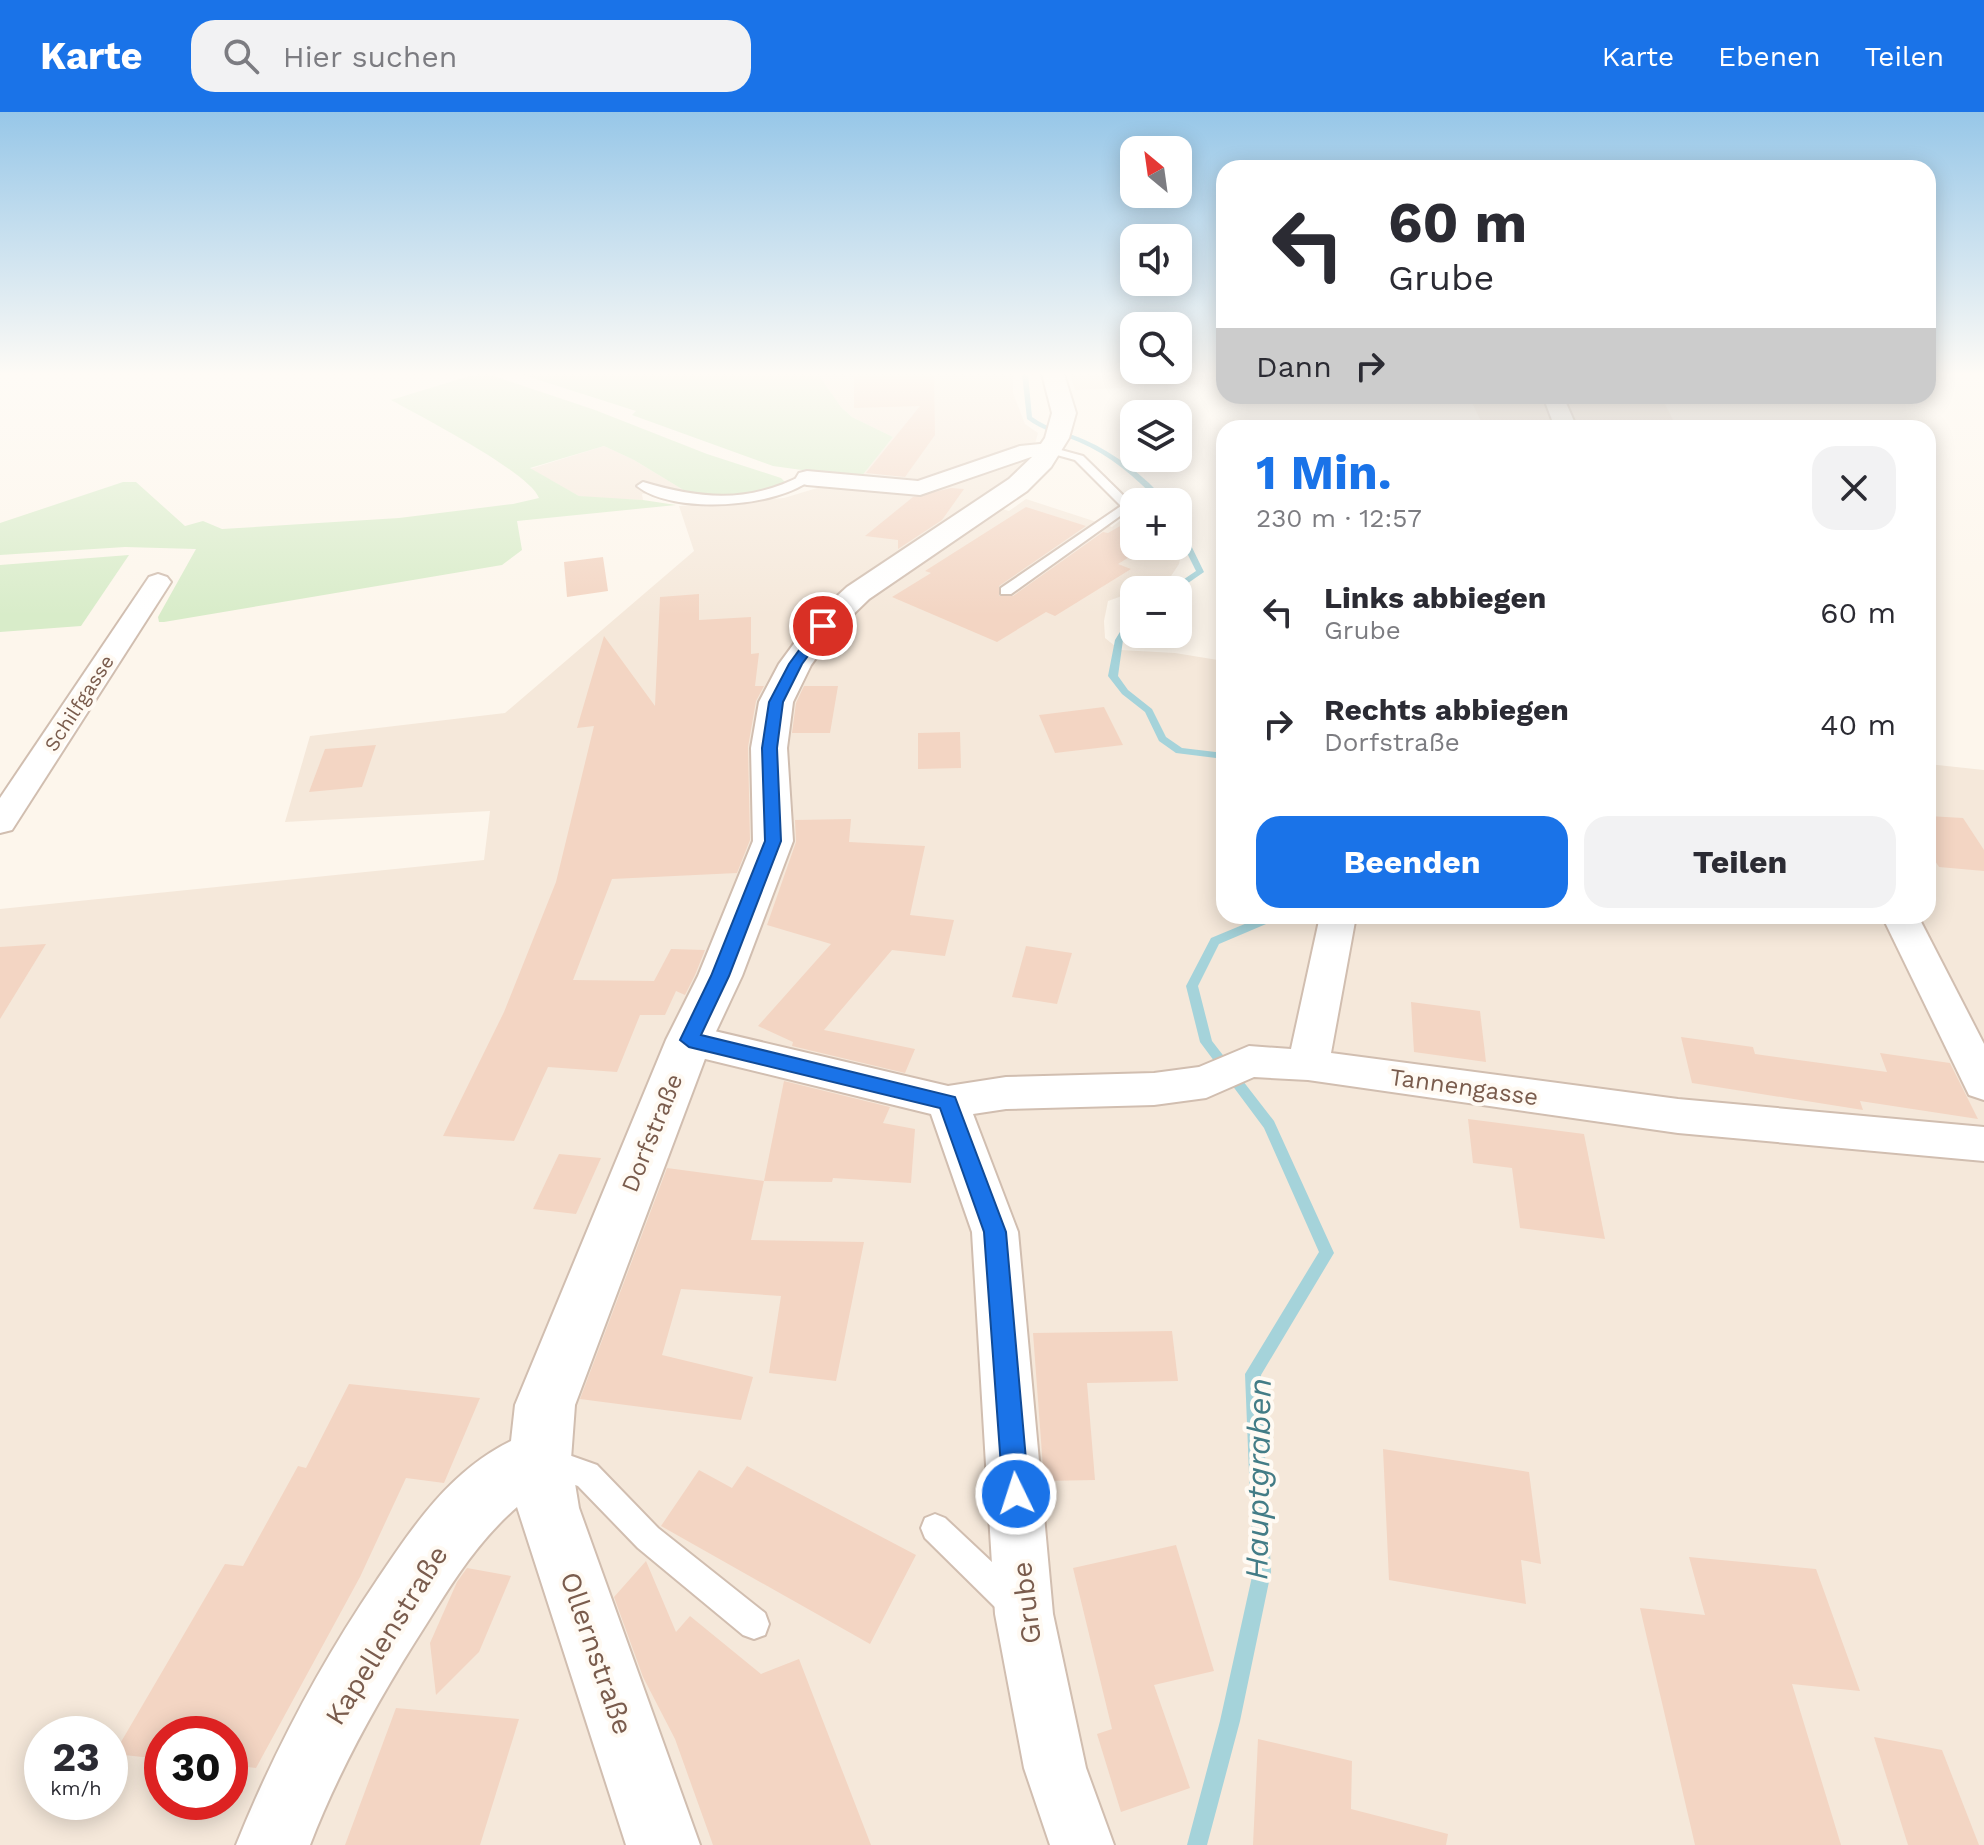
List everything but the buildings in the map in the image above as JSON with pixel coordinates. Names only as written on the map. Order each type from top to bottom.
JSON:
[{"type":"street","points":[[807,478],[920,488],[1017,455]]},
{"type":"street","name":"Dorfstraße","points":[[540,1459],[542,1418],[555,1377],[689,1040],[720,976],[773,841],[769,748],[776,702],[795,664],[823,626],[858,593],[1018,485],[1040,455]]},
{"type":"street","name":"Schilfgasse","points":[[0,823],[158,582]]},
{"type":"street","points":[[1308,1065],[1336,924]]},
{"type":"street","points":[[1904,924],[1984,1084]]},
{"type":"street","points":[[689,1040],[948,1102]]},
{"type":"street","name":"Tannengasse","points":[[948,1102],[1006,1093],[1154,1089],[1206,1082],[1249,1061],[1308,1065],[1678,1116],[1984,1144]]},
{"type":"street","name":"Grube","points":[[948,1102],[995,1232],[1024,1614],[1055,1768],[1082,1845]]},
{"type":"street","name":"Kapellenstraße","points":[[273,1845],[292,1794],[377,1639],[418,1577],[450,1532],[486,1493],[512,1473],[540,1459]]},
{"type":"street","name":"Ollernstraße","points":[[540,1459],[548,1508],[663,1845]]},
{"type":"lane","points":[[1006,591],[1128,506],[1077,455]]},
{"type":"lane","points":[[643,486],[663,496],[690,501],[767,495],[793,487],[807,478]]},
{"type":"lane","points":[[540,1459],[587,1475],[648,1538],[754,1624]]},
{"type":"lane","points":[[935,1528],[1024,1614]]},
{"type":"shaded area","points":[[575,455],[623,455],[690,494],[660,489],[642,494],[643,500],[590,498],[579,496],[530,469]]},
{"type":"shaded area","points":[[878,455],[1032,455],[1015,475],[978,501],[1009,511],[1026,499],[1112,527],[1120,521],[1120,560],[1180,560],[1171,576],[1120,576],[1120,597],[1108,601],[1105,638],[1120,650],[1175,653],[1216,660],[1216,924],[1936,924],[1936,765],[1984,770],[1984,1845],[0,1845],[0,909],[484,860],[490,811],[285,822],[310,736],[505,713],[694,551],[679,506],[784,498],[827,485],[852,486]]},
{"type":"green space","points":[[487,455],[574,455],[530,468],[579,496],[676,505],[517,521],[522,550],[502,565],[164,622],[159,622],[158,617],[196,549],[125,547],[0,555],[0,523],[123,482],[136,482],[185,526],[203,521],[222,529],[399,518],[539,498],[516,474]]},
{"type":"green space","points":[[623,455],[710,455],[781,478],[788,485],[758,493],[702,497],[690,494]]},
{"type":"green space","points":[[742,455],[879,455],[860,478],[773,466]]},
{"type":"green space","points":[[129,555],[81,626],[0,632],[0,565]]},
{"type":"waterway","name":"Hauptgraben","points":[[1108,455],[1149,488]]},
{"type":"waterway","name":"Hauptgraben","points":[[1192,556],[1200,572],[1192,577]]},
{"type":"waterway","name":"Hauptgraben","points":[[1120,638],[1113,676],[1125,692],[1149,711],[1162,739],[1179,751],[1216,755]]},
{"type":"waterway","name":"Hauptgraben","points":[[1197,1845],[1230,1721],[1262,1572],[1253,1374],[1327,1253],[1269,1125],[1206,1042],[1192,986],[1215,941],[1255,924]]},
{"type":"route","points":[[823,626],[795,664],[776,702],[769,748],[773,841],[720,976],[689,1040],[948,1102],[995,1232],[1016,1494]]}]
